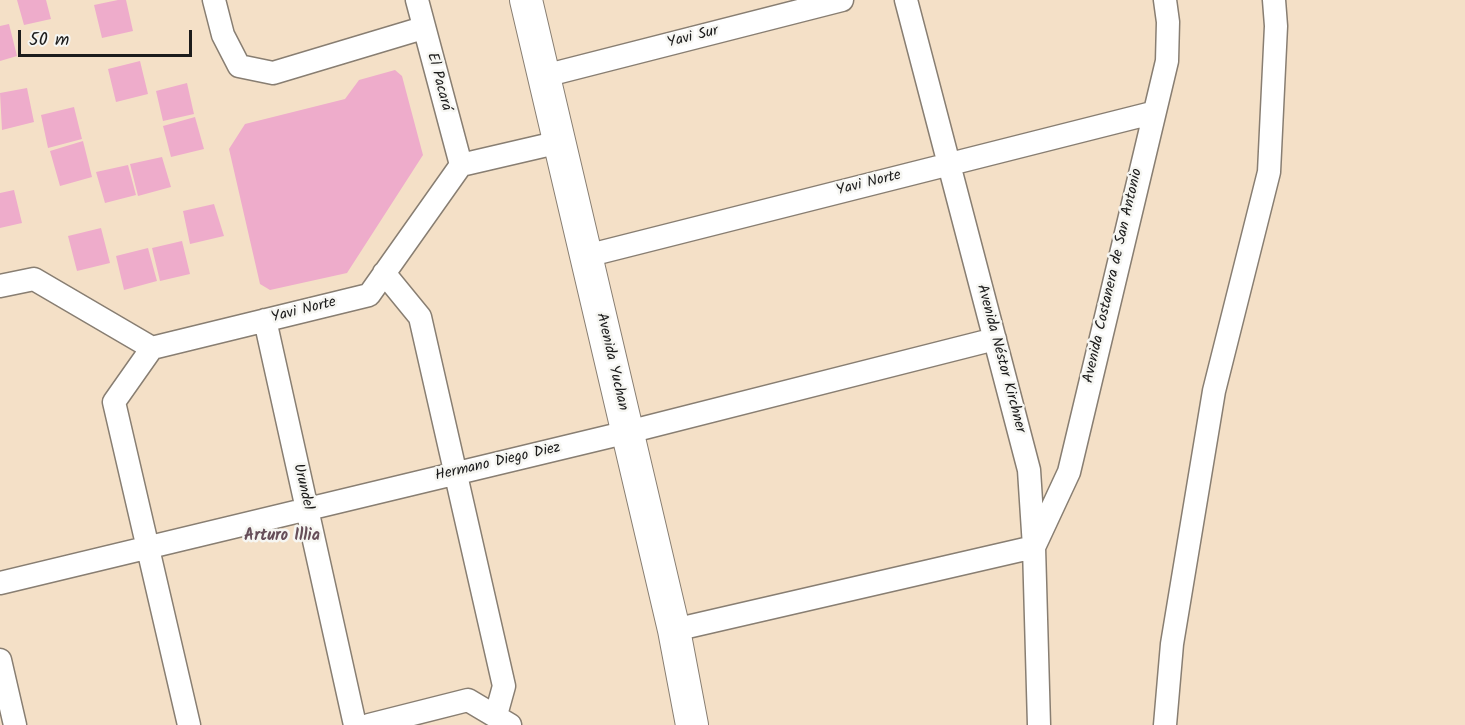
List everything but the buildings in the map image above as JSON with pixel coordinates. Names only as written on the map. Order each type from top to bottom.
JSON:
[{"type":"street","points":[[214,0],[223,35],[239,66],[273,73],[423,27]]},
{"type":"street","name":"El Pacará","points":[[417,0],[461,165]]},
{"type":"street","name":"Avenida Yuchan","points":[[526,0],[674,630],[692,725]]},
{"type":"street","name":"Yavi Sur","points":[[544,76],[842,0]]},
{"type":"street","name":"Avenida Néstor Kirchner","points":[[906,0],[1029,470],[1034,547],[1039,725]]},
{"type":"street","name":"Avenida Costanera de San Antonio","points":[[1034,547],[1068,472],[1152,113],[1167,61],[1168,22],[1165,0]]},
{"type":"street","points":[[1165,725],[1172,644],[1214,391],[1269,172],[1276,26],[1274,0]]},
{"type":"street","name":"Yavi Norte","points":[[586,256],[1152,113]]},
{"type":"street","points":[[461,165],[560,142]]},
{"type":"street","name":"Yavi Norte","points":[[152,348],[369,295],[461,165]]},
{"type":"street","points":[[369,725],[468,700],[503,720],[504,686],[420,317],[384,273]]},
{"type":"street","points":[[0,286],[34,279],[152,348],[114,402],[189,725]]},
{"type":"street","name":"Urundel","points":[[265,320],[355,725]]},
{"type":"street","name":"Hermano Diego Diez","points":[[0,583],[628,432],[995,339]]},
{"type":"street","points":[[674,630],[1034,547]]},
{"type":"street","points":[[0,660],[15,725]]},
{"type":"district","name":"Arturo Illia","points":[[282,537]]}]
